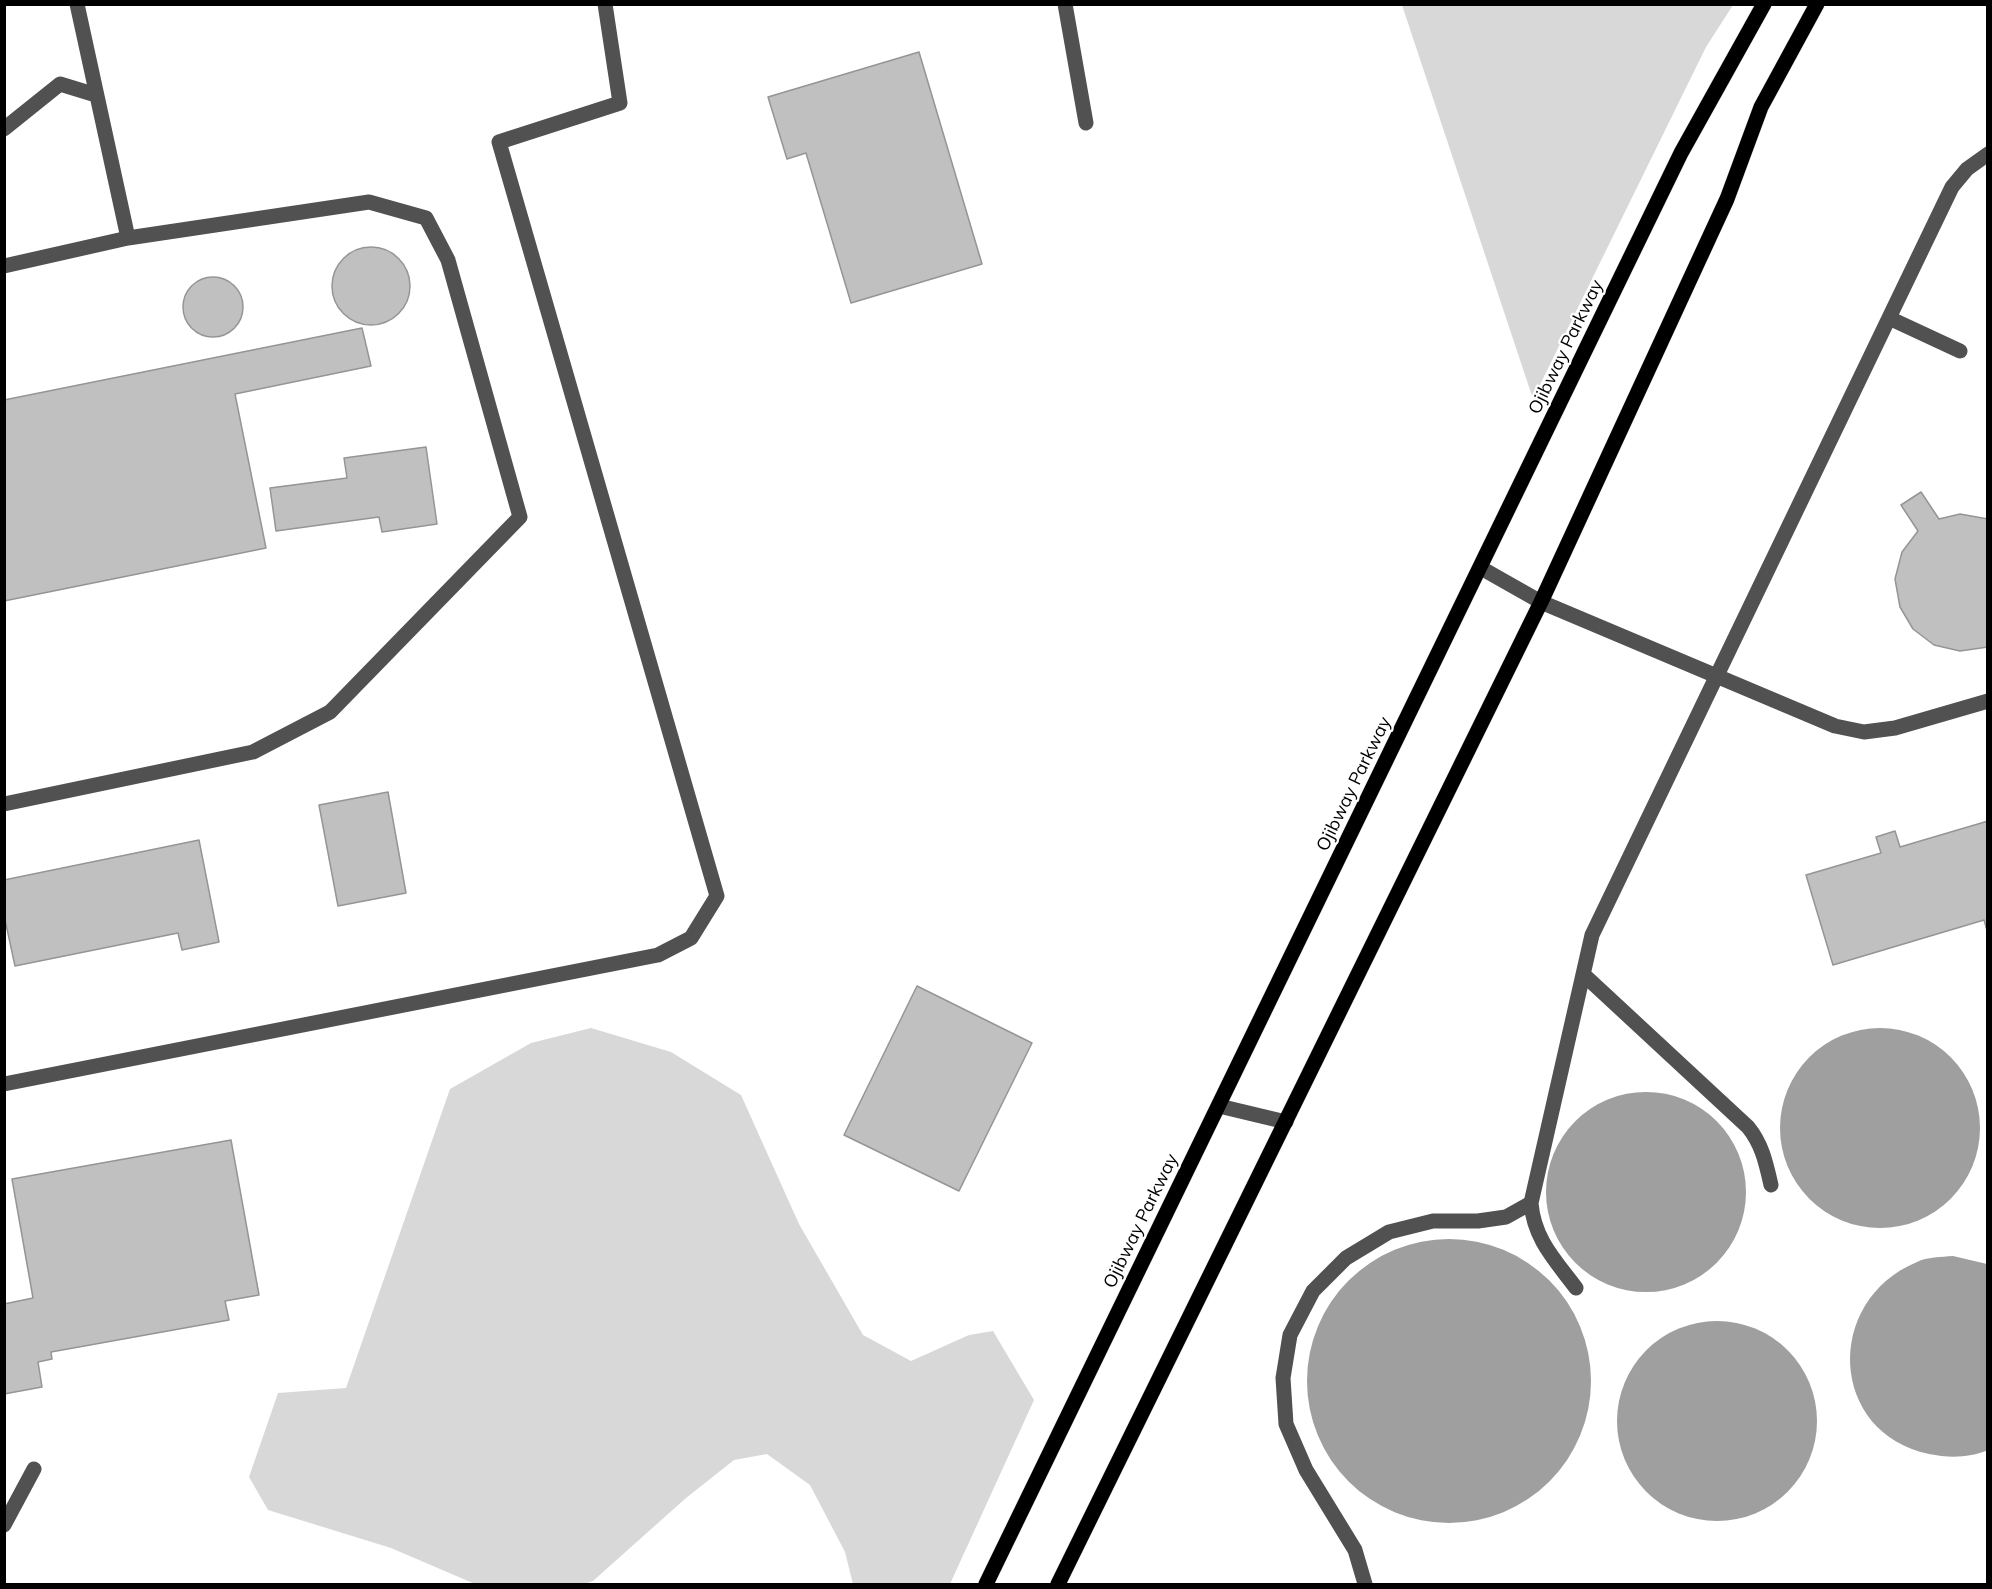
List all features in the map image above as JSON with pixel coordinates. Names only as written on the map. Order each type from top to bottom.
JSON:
[{"type":"main road","name":"Ojibway Parkway","points":[[986,1584],[1682,153],[1764,4]]},
{"type":"main road","points":[[1058,1584],[1541,602],[1727,199],[1761,107],[1817,4]]},
{"type":"lane","points":[[77,4],[128,238]]},
{"type":"lane","points":[[4,1084],[658,956],[691,938],[717,896],[499,142],[621,104],[605,4]]},
{"type":"lane","points":[[1065,4],[1086,123]]},
{"type":"lane","points":[[4,129],[60,84],[96,95]]},
{"type":"lane","points":[[1576,1288],[1545,1248],[1533,1226],[1531,1203],[1592,935],[1952,188],[1967,169],[1988,154]]},
{"type":"lane","points":[[4,266],[128,238],[369,202],[426,218],[448,260],[520,517],[330,712],[253,752],[4,804]]},
{"type":"lane","points":[[1889,318],[1960,351]]},
{"type":"lane","points":[[1481,568],[1541,602],[1834,726],[1864,732],[1895,728],[1988,701]]},
{"type":"lane","points":[[1583,974],[1748,1127],[1757,1138],[1764,1154],[1771,1185]]},
{"type":"lane","points":[[1219,1106],[1286,1122]]},
{"type":"lane","points":[[1365,1584],[1355,1550],[1306,1470],[1286,1424],[1283,1378],[1290,1335],[1313,1291],[1346,1258],[1389,1232],[1433,1221],[1478,1221],[1506,1217],[1531,1203]]},
{"type":"lane","points":[[4,1525],[34,1469]]},
{"type":"shaded area","points":[[1402,5],[1733,5],[1706,47],[1533,399]]},
{"type":"shaded area","points":[[591,1028],[671,1052],[741,1095],[799,1224],[863,1335],[911,1361],[969,1335],[993,1331],[1034,1400],[950,1584],[853,1584],[845,1552],[810,1485],[767,1454],[734,1460],[686,1498],[593,1581],[584,1584],[475,1584],[391,1548],[268,1510],[249,1477],[278,1393],[346,1388],[450,1089],[531,1043]]},
{"type":"shaded area","points":[[1870,1028],[1890,1028],[1918,1035],[1951,1057],[1973,1090],[1980,1118],[1980,1138],[1973,1166],[1951,1199],[1918,1221],[1890,1228],[1870,1228],[1842,1221],[1824,1211],[1803,1192],[1784,1157],[1780,1138],[1780,1118],[1787,1090],[1797,1072],[1816,1051],[1851,1032]]},
{"type":"shaded area","points":[[1636,1092],[1656,1092],[1684,1099],[1717,1121],[1739,1154],[1746,1182],[1746,1202],[1739,1230],[1717,1263],[1684,1285],[1656,1292],[1636,1292],[1608,1285],[1590,1275],[1569,1256],[1550,1221],[1546,1202],[1546,1182],[1553,1154],[1563,1136],[1582,1115],[1617,1096]]},
{"type":"shaded area","points":[[1463,1239],[1477,1241],[1516,1255],[1550,1280],[1575,1314],[1581,1327],[1589,1353],[1591,1381],[1589,1409],[1581,1435],[1575,1448],[1550,1482],[1516,1507],[1503,1513],[1477,1521],[1435,1523],[1421,1521],[1382,1507],[1348,1482],[1323,1448],[1317,1435],[1309,1409],[1307,1367],[1309,1353],[1323,1314],[1348,1280],[1382,1255],[1395,1249],[1421,1241]]},
{"type":"shaded area","points":[[1953,1256],[1987,1264],[1988,1450],[1974,1455],[1951,1457],[1929,1454],[1896,1441],[1872,1421],[1856,1394],[1850,1365],[1853,1334],[1865,1306],[1886,1281],[1921,1260]]},
{"type":"shaded area","points":[[1707,1321],[1727,1321],[1755,1328],[1788,1350],[1810,1383],[1817,1411],[1817,1431],[1810,1459],[1788,1492],[1755,1514],[1727,1521],[1707,1521],[1679,1514],[1661,1504],[1640,1485],[1621,1450],[1617,1431],[1617,1411],[1624,1383],[1634,1365],[1653,1344],[1688,1325]]},
{"type":"building","points":[[919,52],[982,264],[851,303],[806,153],[787,159],[768,97]]},
{"type":"building","points":[[371,247],[386,250],[398,259],[407,271],[410,286],[407,301],[398,313],[386,322],[371,325],[356,322],[344,313],[335,301],[332,286],[335,271],[344,259],[356,250]]},
{"type":"building","points":[[207,277],[219,277],[230,282],[238,290],[243,307],[241,319],[230,332],[219,337],[207,337],[196,332],[188,324],[183,313],[183,301],[188,290],[196,282]]},
{"type":"building","points":[[362,328],[371,366],[235,394],[266,548],[4,601],[4,400]]},
{"type":"building","points":[[426,447],[437,524],[382,532],[379,517],[276,531],[270,488],[347,478],[344,458]]},
{"type":"building","points":[[1921,492],[1939,519],[1960,514],[1988,519],[1988,647],[1960,651],[1934,645],[1913,629],[1900,607],[1895,579],[1902,552],[1918,531],[1901,505]]},
{"type":"building","points":[[388,792],[406,893],[338,906],[319,805]]},
{"type":"building","points":[[1988,821],[1988,934],[1984,920],[1833,965],[1806,875],[1881,853],[1876,837],[1895,831],[1900,847]]},
{"type":"building","points":[[199,840],[219,942],[182,950],[178,933],[15,966],[4,915],[4,880]]},
{"type":"building","points":[[917,986],[1032,1043],[959,1191],[844,1135]]},
{"type":"building","points":[[231,1140],[259,1295],[225,1301],[229,1320],[51,1352],[52,1359],[38,1362],[42,1387],[4,1394],[4,1304],[33,1298],[12,1179]]}]
